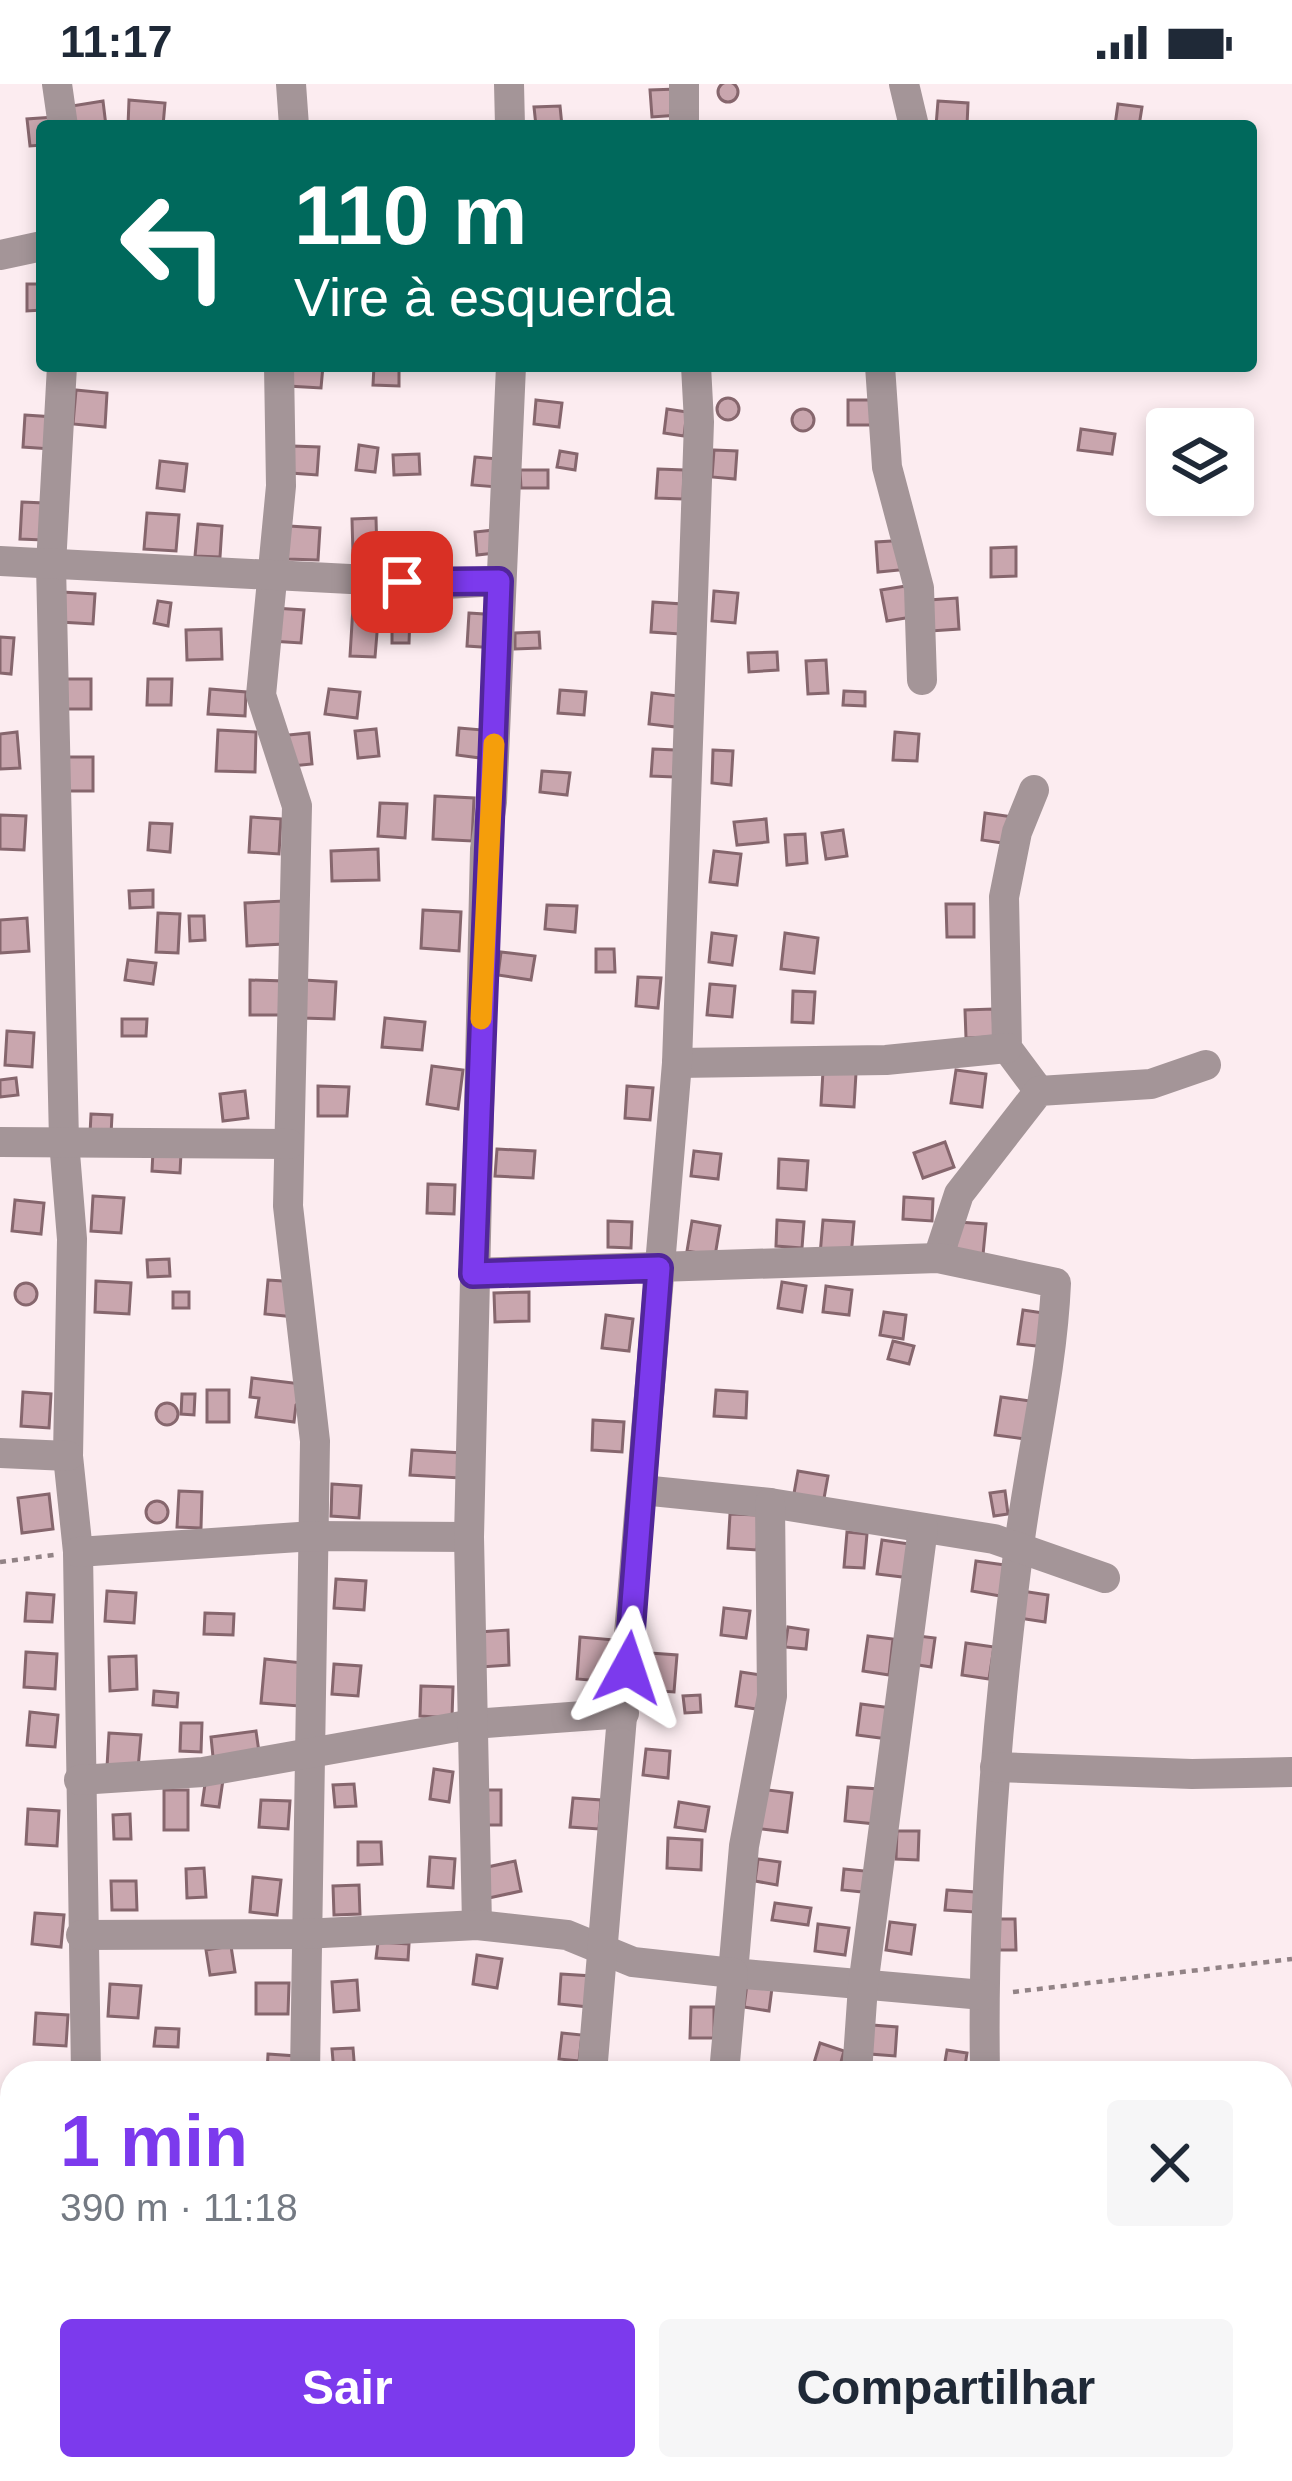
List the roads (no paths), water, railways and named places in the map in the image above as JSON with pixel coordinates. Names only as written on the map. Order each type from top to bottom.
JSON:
[{"type":"street","points":[[57,84],[62,120]]},
{"type":"street","points":[[291,84],[294,120]]},
{"type":"street","points":[[509,84],[510,120]]},
{"type":"street","points":[[684,84],[684,120]]},
{"type":"street","points":[[904,84],[913,120]]},
{"type":"street","points":[[0,255],[36,247]]},
{"type":"street","points":[[62,372],[51,565],[64,1141],[72,1239],[68,1456],[78,1552],[86,2061]]},
{"type":"street","points":[[279,372],[281,486],[261,695],[297,806],[288,1206],[314,1441],[305,2061]]},
{"type":"street","points":[[477,1925],[469,1537],[473,1274],[511,372]]},
{"type":"street","points":[[593,2061],[676,1063],[699,422],[696,372]]},
{"type":"street","points":[[880,372],[887,467],[920,588],[922,680]]},
{"type":"street","points":[[0,561],[273,576],[499,581]]},
{"type":"street","points":[[1034,790],[1018,832],[1004,897],[1007,1048],[1040,1091]]},
{"type":"street","points":[[676,1063],[886,1060],[1007,1048]]},
{"type":"street","points":[[938,1258],[958,1194],[1040,1091],[1151,1084],[1206,1065]]},
{"type":"street","points":[[0,1142],[289,1144]]},
{"type":"street","points":[[473,1274],[938,1258],[1056,1283],[1053,1353],[1018,1550],[995,1767],[983,1995],[985,2061]]},
{"type":"street","points":[[0,1453],[68,1456]]},
{"type":"street","points":[[642,1490],[770,1503],[994,1539],[1105,1578]]},
{"type":"street","points":[[725,2061],[744,1846],[772,1696],[770,1503]]},
{"type":"street","points":[[858,2061],[863,1986],[923,1528]]},
{"type":"street","points":[[78,1552],[314,1536],[469,1537]]},
{"type":"street","points":[[79,1780],[203,1772],[473,1724],[624,1713]]},
{"type":"street","points":[[995,1767],[1192,1774],[1292,1772]]},
{"type":"street","points":[[81,1935],[304,1934],[477,1925],[566,1935],[633,1962],[983,1995]]}]
